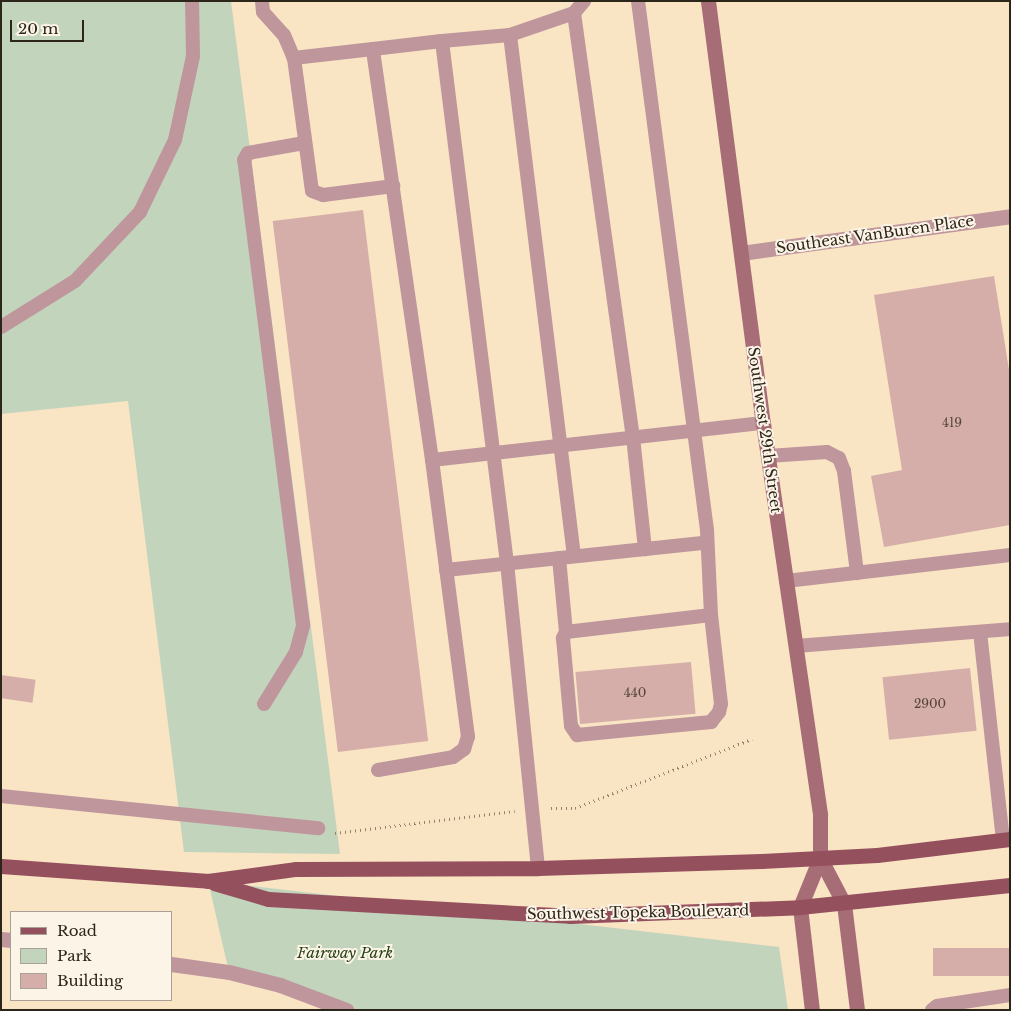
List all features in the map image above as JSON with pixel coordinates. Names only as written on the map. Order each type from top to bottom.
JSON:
[{"type":"main road","name":"Southwest 29th Street","points":[[708,1],[763,423],[820,815],[820,858],[800,908],[812,1010]]},
{"type":"main road","name":"Southwest Topeka Boulevard","points":[[1,866],[208,881],[296,869],[538,868],[820,858],[877,855],[1007,839]]},
{"type":"main road","name":"Southwest 29th Street","points":[[820,858],[844,904],[857,1010]]},
{"type":"main road","name":"Southwest Topeka Boulevard","points":[[208,881],[268,899],[522,914],[800,908],[1010,885]]},
{"type":"street","name":"Southeast VanBuren Place","points":[[741,253],[1010,216]]},
{"type":"street","points":[[172,964],[228,972],[280,985],[346,1010]]},
{"type":"lane","points":[[1,327],[75,281],[140,212],[174,140],[193,56],[192,1]]},
{"type":"lane","points":[[262,1],[263,12],[284,35],[294,58],[312,191],[323,194],[393,186]]},
{"type":"lane","points":[[294,58],[442,40],[510,35],[574,13],[584,1]]},
{"type":"lane","points":[[559,558],[566,632],[563,638],[570,716],[576,735],[711,722],[719,712],[721,704],[705,543],[707,530],[638,1]]},
{"type":"lane","points":[[574,13],[633,437],[645,549]]},
{"type":"lane","points":[[510,35],[574,556]]},
{"type":"lane","points":[[442,40],[507,563],[538,868]]},
{"type":"lane","points":[[374,49],[432,460],[468,737],[464,749],[453,757],[378,770]]},
{"type":"lane","points":[[264,704],[296,652],[303,625],[244,160],[248,153],[304,143]]},
{"type":"lane","points":[[432,460],[763,423]]},
{"type":"lane","points":[[768,456],[827,452],[839,458],[844,471],[856,573]]},
{"type":"lane","points":[[446,570],[705,543]]},
{"type":"lane","points":[[786,581],[1010,555]]},
{"type":"lane","points":[[566,632],[711,615]]},
{"type":"lane","points":[[796,646],[1010,629]]},
{"type":"lane","points":[[980,632],[1007,839]]},
{"type":"lane","points":[[1,796],[318,828]]},
{"type":"lane","points":[[932,1010],[937,1006],[1010,995]]},
{"type":"green space","points":[[1,1],[231,1],[340,854],[184,852],[128,401],[1,414]]},
{"type":"green space","name":"Fairway Park","points":[[208,881],[779,947],[788,1010],[336,1010],[229,972]]},
{"type":"building","points":[[363,210],[428,741],[338,752],[273,221]]},
{"type":"building","points":[[994,276],[1010,376],[1010,525],[884,547],[871,476],[902,470],[874,295]]},
{"type":"building","points":[[691,662],[696,714],[580,724],[575,672]]},
{"type":"building","points":[[970,668],[977,731],[889,740],[882,677]]},
{"type":"building","points":[[1,675],[36,680],[32,703],[1,698]]},
{"type":"building","points":[[933,948],[1010,948],[1010,976],[933,976]]}]
